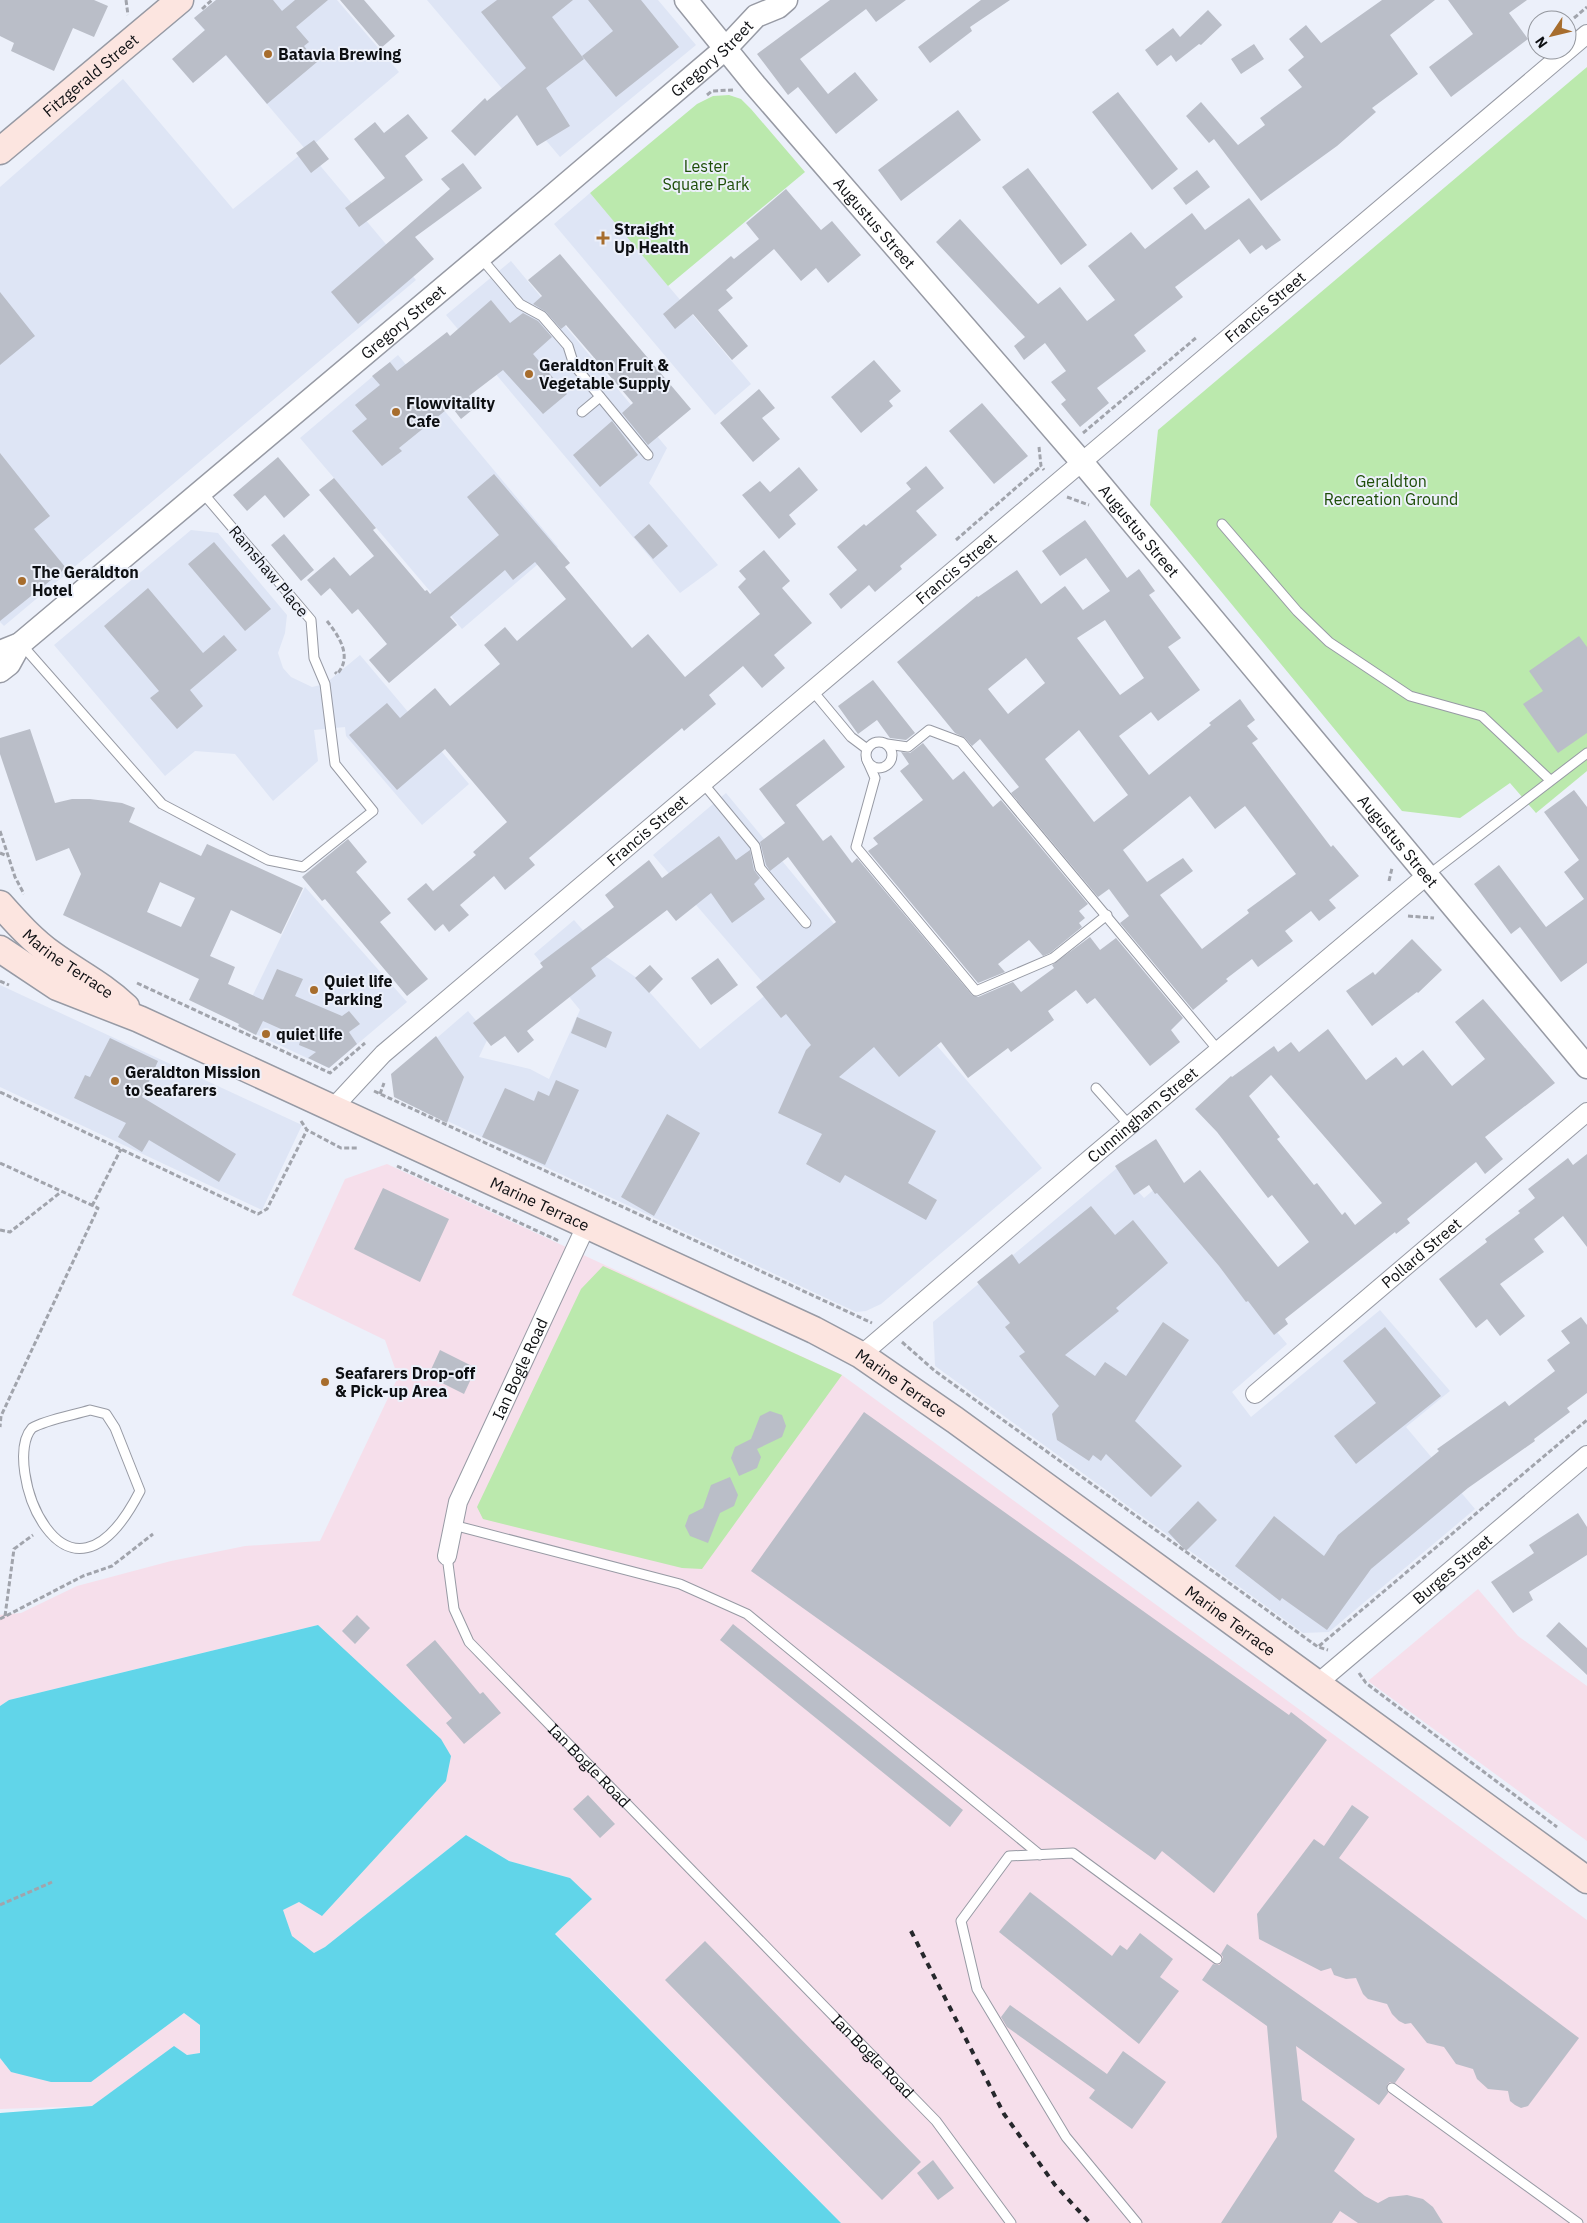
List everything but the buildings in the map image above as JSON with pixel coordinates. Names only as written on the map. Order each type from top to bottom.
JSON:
[{"type":"main road","name":"Fitzgerald Street","points":[[0,151],[180,0]]},
{"type":"main road","name":"Marine Terrace","points":[[0,904],[22,928],[53,955],[109,990],[139,1019]]},
{"type":"main road","name":"Marine Terrace","points":[[0,949],[57,987],[139,1019],[814,1330],[861,1355],[955,1420],[1587,1880]]},
{"type":"street","name":"Augustus Street","points":[[686,0],[755,85],[1081,461],[1587,1067]]},
{"type":"street","name":"Gregory Street","points":[[0,671],[9,664],[10,648],[202,492],[480,258],[726,48],[756,16],[778,7],[786,0]]},
{"type":"street","name":"Francis Street","points":[[332,1109],[383,1054],[1587,34]]},
{"type":"street","name":"Cunningham Street","points":[[861,1355],[1218,1050],[1426,876]]},
{"type":"street","name":"Pollard Street","points":[[1255,1394],[1587,1112]]},
{"type":"street","name":"Ian Bogle Road","points":[[447,1556],[458,1502],[586,1226]]},
{"type":"street","name":"Burges Street","points":[[1318,1683],[1587,1454]]},
{"type":"lane","points":[[480,258],[520,304],[542,316],[568,346],[574,365],[648,455]]},
{"type":"lane","points":[[582,412],[600,398]]},
{"type":"lane","name":"Ramshaw Place","points":[[10,648],[162,804],[268,860],[303,867],[373,811],[335,764],[325,684],[314,658],[311,620],[202,492]]},
{"type":"lane","points":[[1222,524],[1297,611],[1329,642],[1410,696],[1482,716],[1550,780]]},
{"type":"lane","points":[[811,690],[851,737],[867,749]]},
{"type":"lane","points":[[867,749],[876,742],[908,748],[929,730],[961,742],[1218,1050]]},
{"type":"lane","points":[[867,760],[876,768],[887,765],[891,761],[892,755],[887,744]]},
{"type":"lane","points":[[867,749],[867,760],[875,778],[856,848],[976,991],[1053,958],[1106,915]]},
{"type":"lane","points":[[1426,876],[1587,753]]},
{"type":"lane","points":[[702,782],[755,846],[760,868],[806,923]]},
{"type":"lane","points":[[1096,1088],[1130,1126]]},
{"type":"lane","points":[[13,1448],[31,1428],[90,1410],[106,1414],[115,1428],[140,1491],[129,1513],[111,1534],[90,1546],[70,1549],[46,1540],[38,1531]]},
{"type":"lane","points":[[453,1525],[680,1584],[747,1614],[1040,1855]]},
{"type":"lane","name":"Ian Bogle Road","points":[[447,1556],[454,1609],[469,1642],[936,2122],[1011,2223]]},
{"type":"lane","points":[[1137,2223],[1066,2137],[978,1989],[961,1921],[1009,1856],[1073,1853],[1217,1959]]},
{"type":"lane","points":[[1392,2088],[1578,2223]]},
{"type":"path","points":[[1076,430],[1081,435],[1202,332]]},
{"type":"path","points":[[0,831],[15,877],[28,901]]},
{"type":"path","points":[[0,853],[8,856]]},
{"type":"path","points":[[128,979],[330,1073],[360,1048]]},
{"type":"path","points":[[334,1069],[338,1072]]},
{"type":"path","points":[[0,1092],[258,1214],[267,1209],[307,1130],[341,1148],[354,1146],[363,1150]]},
{"type":"path","points":[[376,1092],[866,1319]]},
{"type":"path","points":[[92,1206],[121,1149]]},
{"type":"path","points":[[0,1163],[98,1208],[1,1416],[0,1427]]},
{"type":"path","points":[[390,1163],[548,1236]]},
{"type":"path","points":[[0,1230],[10,1232],[61,1192]]},
{"type":"path","points":[[905,1345],[943,1376],[1318,1647],[1329,1650]]},
{"type":"path","points":[[1318,1647],[1587,1420]]},
{"type":"path","points":[[0,1619],[84,1576],[112,1566],[153,1534]]},
{"type":"path","points":[[5,1616],[14,1549],[26,1540]]},
{"type":"path","points":[[1358,1672],[1366,1683],[1563,1831]]},
{"type":"path","points":[[0,1905],[52,1882]]},
{"type":"shaded area","points":[[216,0],[337,0],[399,72],[307,150],[416,280],[4,626],[0,622],[0,187],[123,79],[233,209],[306,150],[194,18]]},
{"type":"shaded area","points":[[427,0],[658,0],[696,45],[560,157]]},
{"type":"shaded area","points":[[590,193],[751,384],[715,415],[554,224]]},
{"type":"shaded area","points":[[511,261],[667,448],[649,483],[718,565],[680,593],[446,315]]},
{"type":"shaded area","points":[[398,355],[558,547],[462,629],[300,438]]},
{"type":"shaded area","points":[[191,530],[218,533],[287,615],[285,633],[278,653],[283,668],[291,677],[312,687],[325,684],[360,655],[469,784],[422,825],[346,736],[345,727],[314,730],[318,761],[273,801],[235,754],[195,751],[165,776],[54,645]]},
{"type":"shaded area","points":[[726,793],[835,925],[765,985],[653,855]]},
{"type":"shaded area","points":[[305,887],[407,1002],[329,1068],[238,1026]]},
{"type":"shaded area","points":[[574,920],[605,956],[637,978],[700,1049],[769,992],[884,984],[1042,1168],[881,1304],[866,1311],[856,1312],[398,1098],[393,1076],[468,1011],[489,1036],[479,1057],[530,1069],[549,1079],[580,1010],[534,954]]},
{"type":"shaded area","points":[[0,985],[302,1125],[262,1210],[0,1087]]},
{"type":"shaded area","points":[[387,1164],[842,1375],[1587,1920],[1587,2223],[841,2223],[555,1933],[570,1878],[509,1861],[466,1835],[314,1954],[292,1936],[282,1910],[299,1902],[322,1915],[318,1625],[9,1700],[0,1706],[0,1615],[21,1613],[77,1586],[171,1561],[245,1546],[320,1541],[398,1377],[385,1340],[292,1295],[345,1179]]},
{"type":"shaded area","points":[[1117,1168],[1144,1198],[1157,1187],[1287,1344],[1232,1392],[1251,1417],[1380,1310],[1450,1391],[1406,1427],[1475,1509],[1329,1632],[1303,1633],[935,1366],[933,1322]]},
{"type":"shaded area","points":[[1478,1589],[1518,1636],[1587,1686],[1587,1841],[1368,1681]]},
{"type":"shaded area","points":[[184,2013],[200,2025],[200,2053],[187,2055],[174,2047],[92,2106],[0,2109],[0,2058],[11,2072],[91,2082]]},
{"type":"green space","name":"Geraldton Recreation Ground","points":[[1587,67],[1587,771],[1536,813],[1510,783],[1460,818],[1402,811],[1150,505],[1158,430]]},
{"type":"green space","name":"Lester Square Park","points":[[729,95],[741,99],[751,109],[805,172],[668,286],[590,193],[697,104],[713,96]]},
{"type":"green space","points":[[603,1266],[842,1375],[702,1569],[682,1568],[483,1519],[477,1507],[581,1289]]},
{"type":"water","points":[[318,1625],[441,1739],[451,1756],[446,1781],[322,1916],[299,1902],[283,1910],[292,1936],[314,1953],[325,1947],[466,1835],[509,1861],[570,1878],[592,1899],[555,1934],[841,2223],[0,2223],[0,2113],[92,2106],[174,2046],[187,2055],[200,2053],[200,2025],[184,2013],[91,2082],[51,2082],[11,2072],[0,2058],[0,1706],[9,1700]]},
{"type":"railway","points":[[911,1931],[1004,2114],[1055,2185],[1090,2223]]},
{"type":"place","name":"Batavia Brewing","points":[[268,54]]},
{"type":"place","name":"Straight Up Health","points":[[603,238]]},
{"type":"place","name":"Geraldton Fruit & Vegetable Supply","points":[[529,374]]},
{"type":"place","name":"Flowvitality Cafe","points":[[396,412]]},
{"type":"place","name":"The Geraldton Hotel","points":[[22,581]]},
{"type":"place","name":"Quiet life Parking","points":[[314,990]]},
{"type":"place","name":"quiet life","points":[[266,1034]]},
{"type":"place","name":"Geraldton Mission to Seafarers","points":[[115,1081]]},
{"type":"place","name":"Seafarers Drop-off & Pick-up Area","points":[[325,1382]]}]
